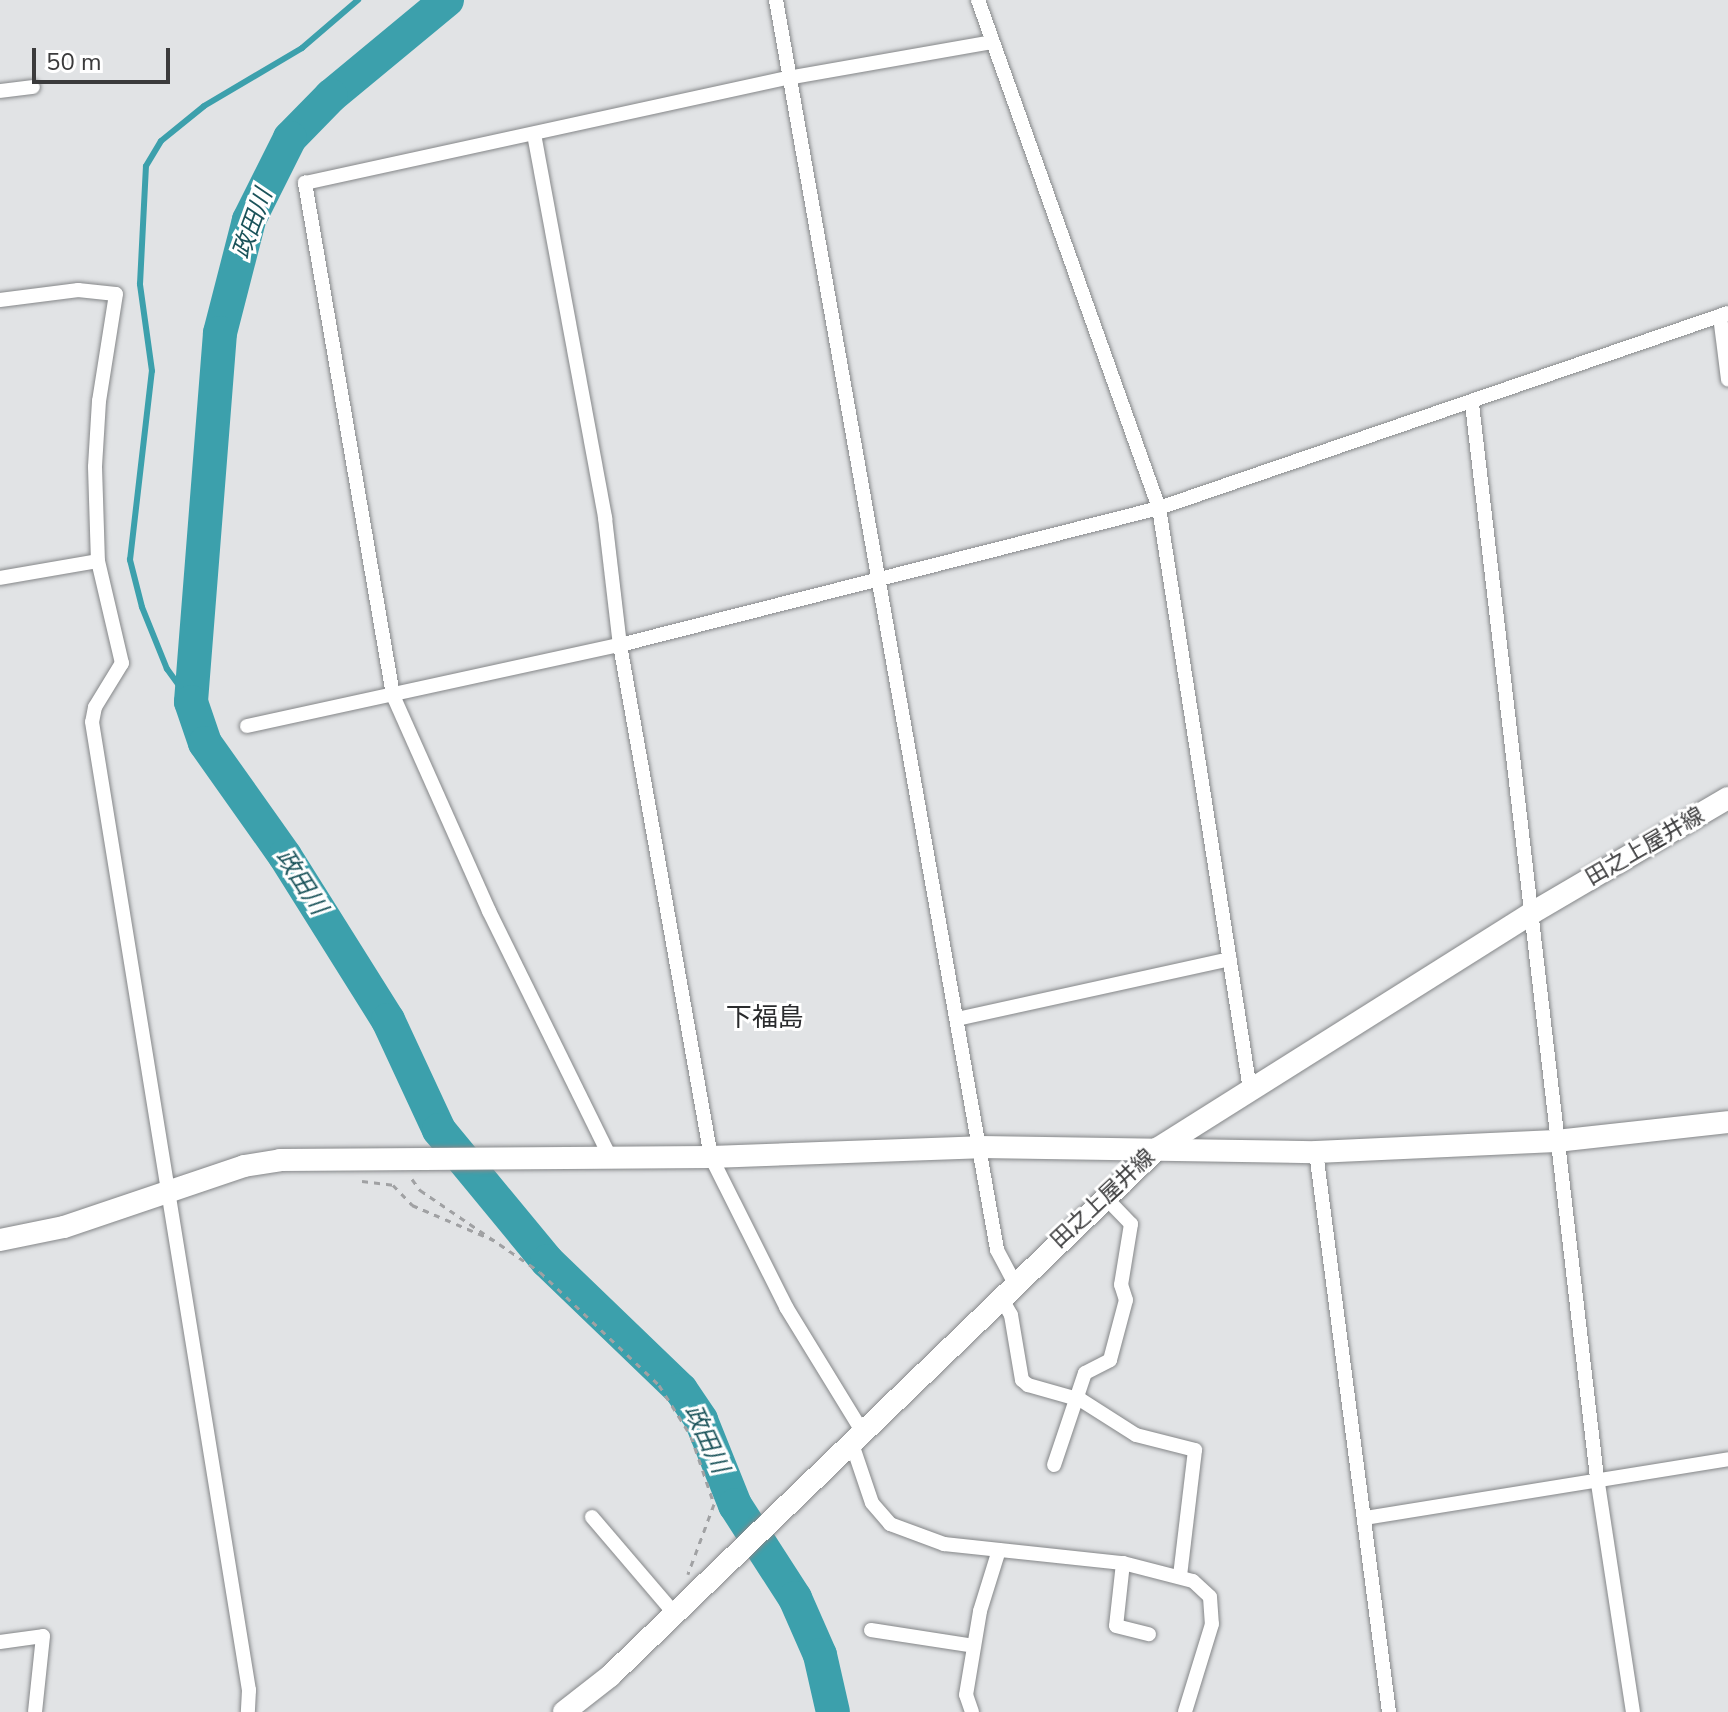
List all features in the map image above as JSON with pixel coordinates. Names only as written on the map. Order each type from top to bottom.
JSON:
[{"type":"street","points":[[776,0],[875,580],[1022,1380],[1076,1399],[1136,1435],[1195,1450],[1180,1576]]},
{"type":"street","points":[[978,0],[1159,508],[1250,1090]]},
{"type":"street","points":[[610,1157],[489,911],[393,695],[305,183],[788,78],[992,42]]},
{"type":"street","points":[[0,91],[33,87]]},
{"type":"street","points":[[534,134],[605,518],[620,645],[711,1157],[786,1307],[856,1436],[872,1503],[890,1524],[944,1544],[1123,1563],[1180,1576],[1210,1597],[1212,1624],[1185,1712]]},
{"type":"street","points":[[0,300],[78,290],[116,294],[99,401],[98,561],[122,663],[95,707],[92,722],[249,1690],[248,1712]]},
{"type":"street","points":[[247,726],[620,645],[1159,508],[1472,404],[1724,315],[1728,379]]},
{"type":"street","points":[[1472,404],[1597,1477],[1633,1712]]},
{"type":"street","points":[[0,578],[98,561]]},
{"type":"street","name":"田之上屋井線","points":[[564,1712],[610,1676],[1007,1289],[1157,1149],[1532,913],[1728,798]]},
{"type":"street","points":[[957,1019],[1229,959]]},
{"type":"street","points":[[0,1240],[64,1227],[244,1166],[280,1160],[397,1156],[711,1157],[980,1147],[1316,1152],[1556,1141],[1728,1122]]},
{"type":"street","points":[[1316,1152],[1389,1712]]},
{"type":"street","points":[[1054,1465],[1085,1373],[1110,1360],[1126,1300],[1121,1285],[1131,1224],[1105,1197]]},
{"type":"street","points":[[1365,1518],[1597,1477],[1728,1459]]},
{"type":"street","points":[[592,1517],[673,1612]]},
{"type":"street","points":[[972,1712],[966,1695],[974,1646],[999,1550]]},
{"type":"street","points":[[1123,1563],[1116,1626],[1149,1634]]},
{"type":"street","points":[[871,1630],[974,1646]]},
{"type":"street","points":[[0,1642],[43,1636],[35,1712]]},
{"type":"path","points":[[397,1156],[420,1190],[505,1245],[659,1385],[691,1436],[714,1504],[701,1548],[686,1571],[698,1588]]},
{"type":"path","points":[[355,1181],[393,1185],[412,1205],[505,1245]]},
{"type":"waterway","points":[[191,702],[167,669],[142,607],[130,560],[152,371],[140,284],[146,166],[161,141],[204,106],[302,48],[358,0]]},
{"type":"waterway","name":"政田川","points":[[447,0],[331,96],[290,138],[249,220],[220,333],[191,702],[205,743],[285,856],[388,1020],[439,1130],[547,1261],[681,1390],[701,1420],[735,1505],[795,1598],[820,1655],[833,1712]]},
{"type":"district","name":"下福島","points":[[765,1018]]}]
